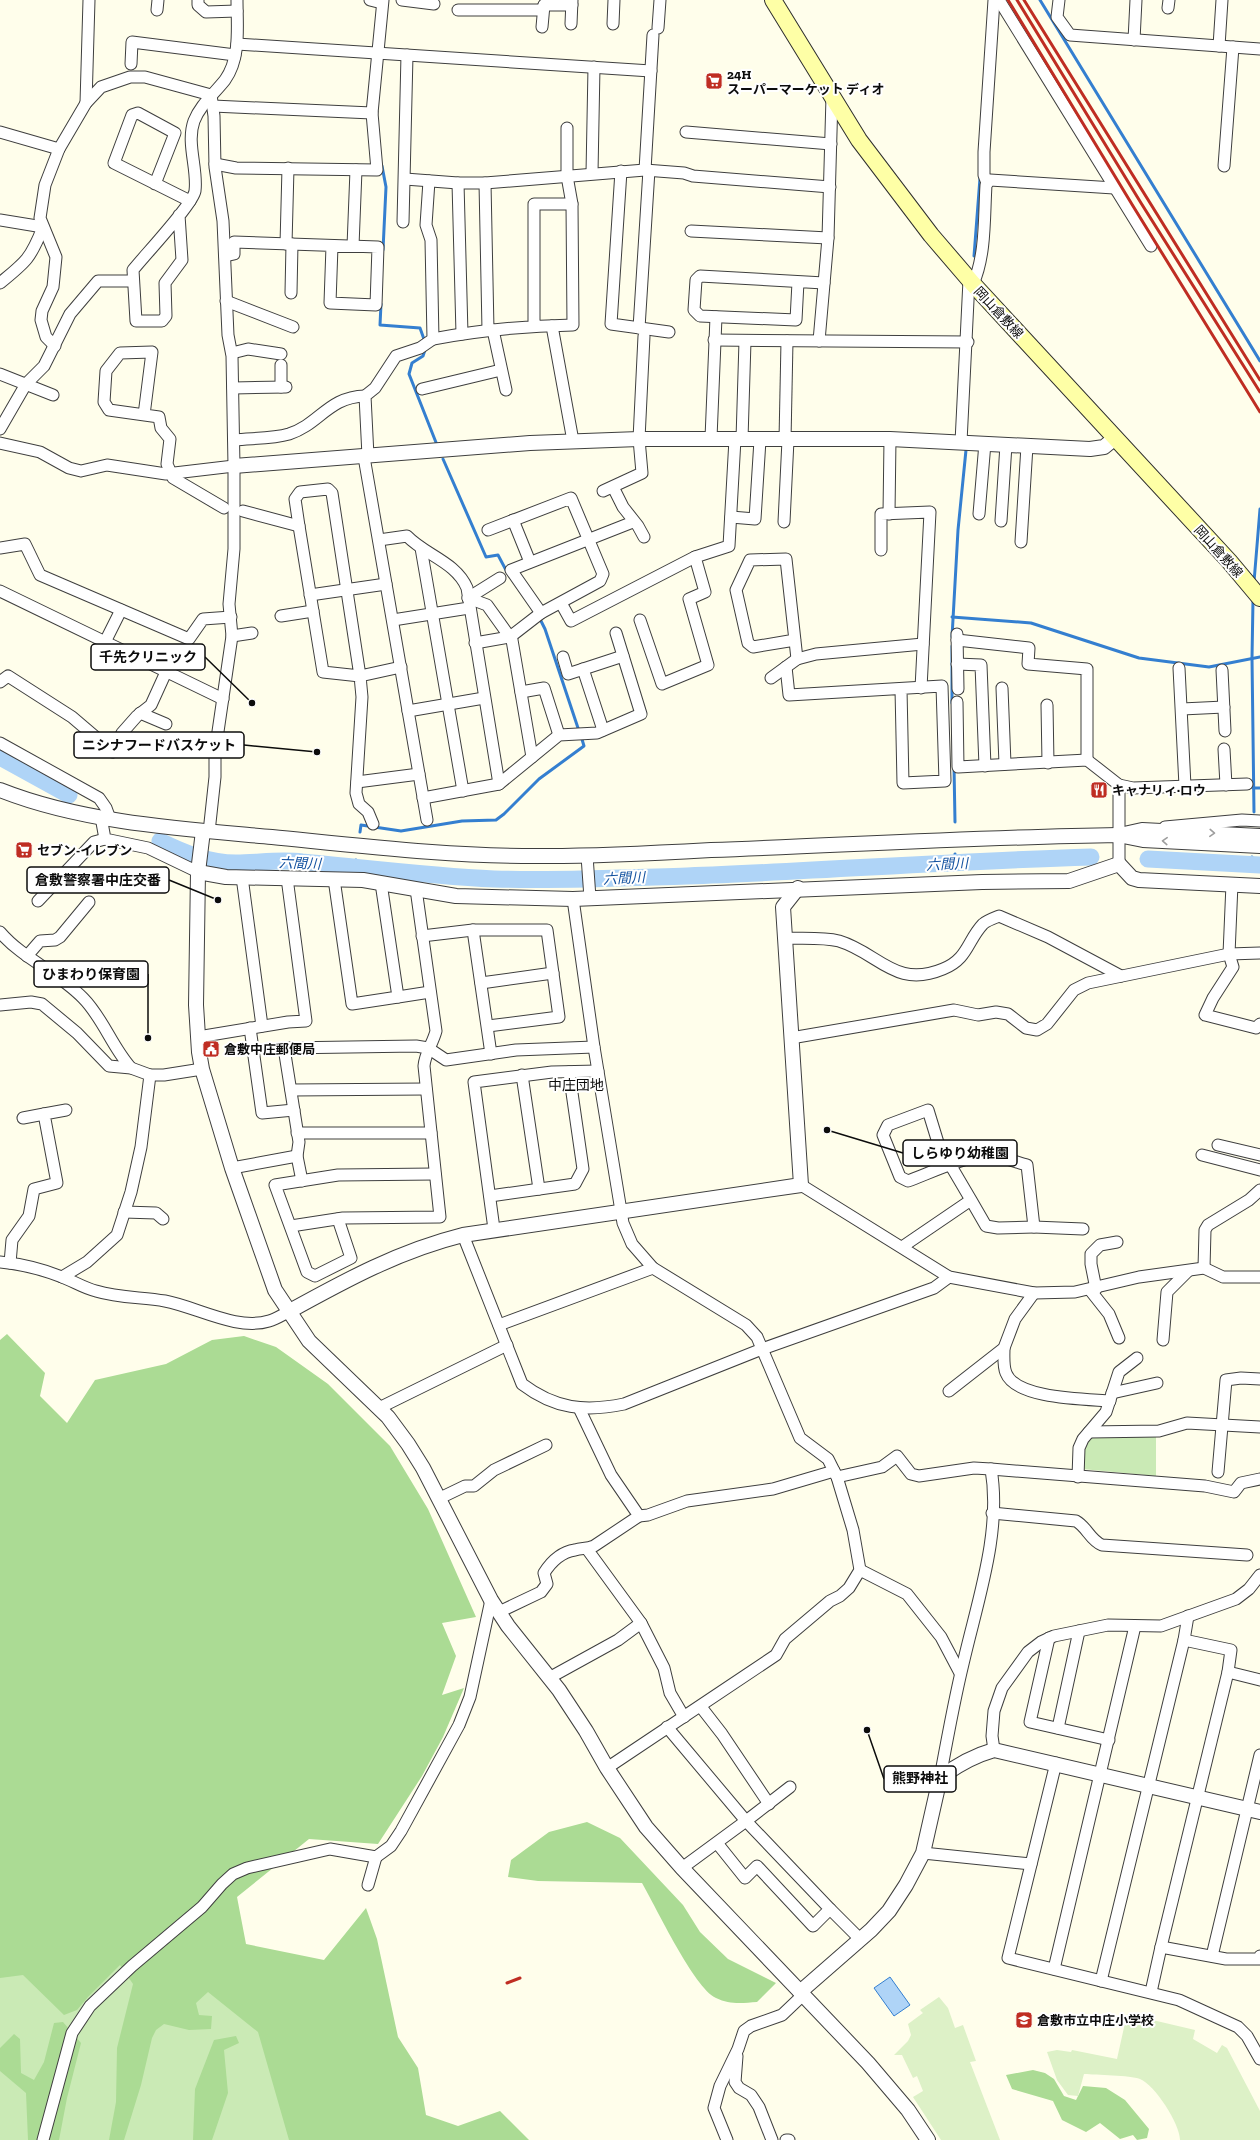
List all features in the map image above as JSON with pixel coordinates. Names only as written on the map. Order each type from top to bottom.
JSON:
[{"type":"main road","name":"岡山倉敷線","points":[[773,0],[859,140],[898,193],[971,282],[1260,598]]},
{"type":"street","points":[[86,103],[90,0]]},
{"type":"street","points":[[179,214],[182,260],[165,283],[166,316],[162,321],[136,321],[132,270],[179,214],[190,201],[195,190],[192,140],[193,123],[198,112],[212,100],[226,79],[234,62],[237,44],[237,5],[206,12],[198,5],[198,0]]},
{"type":"street","points":[[215,164],[236,168],[377,170],[372,114],[383,2],[370,0]]},
{"type":"street","points":[[402,0],[434,4]]},
{"type":"street","points":[[613,24],[614,0]]},
{"type":"street","points":[[603,491],[642,473],[639,439],[647,170],[651,71],[660,0]]},
{"type":"street","points":[[961,442],[971,282],[977,276],[981,252],[987,183],[984,175],[984,152],[994,0]]},
{"type":"street","points":[[999,0],[1151,246]]},
{"type":"street","points":[[1059,0],[1057,17],[1070,35],[1260,49]]},
{"type":"street","points":[[1134,40],[1136,0]]},
{"type":"street","points":[[1219,46],[1222,0]]},
{"type":"street","points":[[458,10],[572,3],[571,24]]},
{"type":"street","points":[[542,27],[544,5]]},
{"type":"street","points":[[131,64],[132,42],[235,56]]},
{"type":"street","points":[[237,44],[651,71]]},
{"type":"street","points":[[1224,166],[1233,47]]},
{"type":"street","points":[[403,222],[407,55]]},
{"type":"street","points":[[592,173],[594,67]]},
{"type":"street","points":[[55,346],[46,337],[41,320],[42,311],[53,288],[56,270],[56,257],[40,218],[45,185],[59,149],[86,103],[100,87],[130,77],[145,77],[212,100],[372,114]]},
{"type":"street","points":[[819,341],[828,238],[832,97]]},
{"type":"street","points":[[212,100],[215,164],[223,221],[228,335],[232,353],[234,549],[229,604],[232,636],[214,752],[215,777],[198,869],[196,1005],[202,1069],[232,1168],[275,1290],[288,1312],[308,1341],[379,1408],[408,1444],[423,1468],[495,1606],[549,1678],[586,1731],[607,1768],[646,1827],[682,1868],[868,2063],[908,2110],[928,2140]]},
{"type":"street","points":[[155,184],[175,133],[138,113],[132,115],[118,147],[114,163],[155,184],[190,201]]},
{"type":"street","points":[[234,440],[288,434],[308,424],[341,400],[365,396],[375,388],[396,356],[420,348],[433,339],[490,330],[534,326],[573,325],[572,204],[567,176],[567,128]]},
{"type":"street","points":[[0,132],[59,149]]},
{"type":"street","points":[[686,132],[831,144]]},
{"type":"street","points":[[288,168],[291,293]]},
{"type":"street","points":[[353,246],[356,170]]},
{"type":"street","points":[[405,178],[458,183],[485,183],[592,173],[647,170],[684,173],[693,176],[830,187]]},
{"type":"street","points":[[621,171],[611,324],[641,332],[669,332]]},
{"type":"street","points":[[987,183],[990,180],[1114,188]]},
{"type":"street","points":[[428,181],[426,225],[430,240],[433,339]]},
{"type":"street","points":[[458,183],[462,334]]},
{"type":"street","points":[[485,183],[490,330],[506,390]]},
{"type":"street","points":[[534,326],[534,204],[572,204]]},
{"type":"street","points":[[0,220],[43,227]]},
{"type":"street","points":[[0,283],[24,264],[34,251],[43,227]]},
{"type":"street","points":[[691,231],[828,238]]},
{"type":"street","points":[[224,256],[234,254],[234,242],[378,247],[376,305],[330,303],[332,246]]},
{"type":"street","points":[[798,282],[796,320],[700,316],[694,310],[696,280],[700,276],[824,283]]},
{"type":"street","points":[[0,428],[26,384],[44,366],[70,314],[98,281],[133,281]]},
{"type":"street","points":[[226,301],[294,327]]},
{"type":"street","points":[[711,438],[716,317]]},
{"type":"street","points":[[552,326],[573,441]]},
{"type":"street","points":[[714,340],[968,342]]},
{"type":"street","points":[[561,603],[572,621],[695,557],[729,546],[745,341]]},
{"type":"street","points":[[784,522],[787,440],[787,341]]},
{"type":"street","points":[[232,353],[248,349],[281,360],[284,387],[233,388]]},
{"type":"street","points":[[144,415],[152,352],[120,354],[106,371],[104,402],[109,410],[144,415],[159,417],[161,428],[170,439],[167,464],[170,474],[173,478],[224,508]]},
{"type":"street","points":[[422,389],[501,370]]},
{"type":"street","points":[[0,374],[53,395]]},
{"type":"street","points":[[365,396],[366,457],[392,620],[427,820]]},
{"type":"street","points":[[0,443],[40,452],[69,468],[81,471],[107,465],[156,474],[170,474],[234,466],[573,441],[711,438],[760,440],[890,439],[1090,449],[1104,447],[1115,438]]},
{"type":"street","points":[[889,514],[890,439]]},
{"type":"street","points":[[731,517],[755,519],[760,440]]},
{"type":"street","points":[[979,514],[985,443]]},
{"type":"street","points":[[1001,522],[1006,445]]},
{"type":"street","points":[[1021,542],[1027,446]]},
{"type":"street","points":[[613,487],[623,507],[633,522],[638,526],[644,537]]},
{"type":"street","points":[[373,824],[368,812],[359,804],[356,794],[362,697],[360,676],[332,493],[328,489],[300,492],[296,499],[299,526],[323,672],[360,676],[401,667]]},
{"type":"street","points":[[475,642],[510,637],[539,615],[600,581],[603,574],[571,498],[488,530]]},
{"type":"street","points":[[243,511],[299,526]]},
{"type":"street","points":[[881,550],[881,514],[930,512],[921,688]]},
{"type":"street","points":[[514,520],[530,562]]},
{"type":"street","points":[[539,615],[511,570],[633,522]]},
{"type":"street","points":[[379,540],[406,536],[421,548],[448,565],[463,579],[499,784]]},
{"type":"street","points":[[0,548],[25,544],[40,575],[190,639],[203,619],[231,617]]},
{"type":"street","points":[[421,548],[463,791]]},
{"type":"street","points":[[640,620],[662,684],[708,665],[689,599],[705,592],[695,557]]},
{"type":"street","points":[[795,640],[754,647],[748,642],[736,590],[750,560],[786,558],[795,640],[797,659]]},
{"type":"street","points":[[392,620],[432,614],[468,603],[500,578]]},
{"type":"street","points":[[310,595],[386,584]]},
{"type":"street","points":[[0,591],[223,699]]},
{"type":"street","points":[[468,603],[487,605],[510,637],[532,757]]},
{"type":"street","points":[[105,642],[121,610]]},
{"type":"street","points":[[281,616],[313,611]]},
{"type":"street","points":[[232,636],[252,633]]},
{"type":"street","points":[[423,798],[499,784],[559,734],[597,733],[641,714],[616,633]]},
{"type":"street","points":[[958,689],[957,637],[1029,648],[1028,664],[1087,669],[1087,760]]},
{"type":"street","points":[[771,678],[797,659],[816,654],[923,644]]},
{"type":"street","points":[[563,657],[568,674],[623,656]]},
{"type":"street","points":[[957,664],[981,665],[984,766]]},
{"type":"street","points":[[786,667],[789,695],[942,686],[945,781],[903,783],[901,689]]},
{"type":"street","points":[[1180,668],[1185,786]]},
{"type":"street","points":[[582,669],[604,730]]},
{"type":"street","points":[[1222,670],[1225,731]]},
{"type":"street","points":[[0,682],[8,676],[72,717],[113,752],[122,733],[140,713],[151,705],[166,672]]},
{"type":"street","points":[[521,692],[544,688],[559,734]]},
{"type":"street","points":[[1002,688],[1005,764]]},
{"type":"street","points":[[408,711],[484,698]]},
{"type":"street","points":[[957,702],[958,767],[1087,760],[1119,785],[1133,788],[1247,784]]},
{"type":"street","points":[[1047,705],[1048,763]]},
{"type":"street","points":[[1182,709],[1224,707]]},
{"type":"street","points":[[140,713],[166,724]]},
{"type":"street","points":[[0,743],[98,798],[106,808],[104,839]]},
{"type":"street","points":[[1224,749],[1226,785]]},
{"type":"street","points":[[357,782],[419,774]]},
{"type":"street","points":[[1119,785],[1119,864],[1132,878],[1139,880],[1260,886]]},
{"type":"street","points":[[0,790],[56,809],[105,818],[206,831],[418,851],[500,855],[587,856],[953,839],[1118,835],[1183,824],[1242,820],[1260,821]]},
{"type":"street","points":[[1142,830],[1260,836]]},
{"type":"street","points":[[1118,835],[1143,840],[1260,846]]},
{"type":"street","points":[[38,901],[94,842],[104,839],[148,848],[198,869],[226,877],[363,880],[456,896],[491,898],[573,899],[590,893],[760,890],[982,882],[1069,881],[1119,864]]},
{"type":"street","points":[[587,856],[590,893]]},
{"type":"street","points":[[242,877],[262,1026]]},
{"type":"street","points":[[198,1037],[262,1026],[306,1021],[287,878]]},
{"type":"street","points":[[334,879],[352,1004],[430,992]]},
{"type":"street","points":[[381,883],[398,997]]},
{"type":"street","points":[[1232,884],[1229,954],[1233,967],[1213,998],[1205,1015],[1256,1028],[1260,1024]]},
{"type":"street","points":[[798,888],[783,906],[801,1185]]},
{"type":"street","points":[[291,1226],[338,1219],[440,1217],[424,1066],[428,1048],[436,1031],[416,889]]},
{"type":"street","points":[[760,890],[783,906]]},
{"type":"street","points":[[573,899],[594,1047],[623,1223],[632,1244],[653,1268],[746,1325],[757,1337],[800,1438],[828,1459],[835,1474],[853,1530],[860,1570],[849,1588],[840,1596],[830,1601],[785,1639],[776,1655],[701,1707],[667,1727],[607,1768]]},
{"type":"street","points":[[27,956],[40,941],[55,940],[60,937],[89,902]]},
{"type":"street","points":[[785,938],[839,941],[892,969],[909,975],[923,975],[944,969],[964,955],[983,924],[999,916],[1048,937],[1121,976]]},
{"type":"street","points":[[422,936],[473,930],[547,930],[559,1017],[488,1026]]},
{"type":"street","points":[[473,930],[491,1054]]},
{"type":"street","points":[[0,932],[27,956],[69,984],[85,999],[97,1016],[119,1056],[131,1068]]},
{"type":"street","points":[[791,1038],[954,1010],[978,1015],[996,1012],[1008,1014],[1026,1028],[1037,1030],[1046,1024],[1074,990],[1088,983],[1229,954],[1260,952]]},
{"type":"street","points":[[481,983],[553,973]]},
{"type":"street","points":[[0,1005],[31,1002],[42,1004],[77,1032],[109,1066],[131,1068],[150,1075],[202,1069]]},
{"type":"street","points":[[250,1028],[262,1113],[294,1110]]},
{"type":"street","points":[[302,1181],[297,1156],[299,1142],[284,1048],[416,1046],[428,1048],[446,1060],[516,1050],[594,1047]]},
{"type":"street","points":[[494,1229],[474,1082],[522,1076],[598,1071]]},
{"type":"street","points":[[490,1196],[575,1184],[583,1169],[569,1072]]},
{"type":"street","points":[[62,1277],[87,1262],[117,1235],[141,1147],[150,1075]]},
{"type":"street","points":[[522,1076],[540,1189]]},
{"type":"street","points":[[291,1090],[426,1089]]},
{"type":"street","points":[[23,1118],[66,1110]]},
{"type":"street","points":[[1034,1226],[1027,1165],[991,1156],[977,1157],[951,1166],[908,1181],[900,1178],[883,1135],[888,1125],[928,1110],[943,1159],[951,1166],[986,1226],[998,1228],[1034,1226],[1083,1229]]},
{"type":"street","points":[[44,1114],[57,1183],[34,1189],[29,1216],[12,1240],[3,1263],[62,1277],[100,1292],[169,1302],[209,1315],[243,1322],[258,1323],[270,1321],[355,1275],[398,1255],[437,1241],[494,1229],[801,1185],[949,1277],[1034,1293],[1075,1292],[1138,1278],[1204,1268],[1223,1277],[1260,1277]]},
{"type":"street","points":[[297,1132],[431,1132]]},
{"type":"street","points":[[1218,1145],[1260,1154]]},
{"type":"street","points":[[1202,1155],[1260,1170]]},
{"type":"street","points":[[232,1168],[297,1156]]},
{"type":"street","points":[[338,1219],[351,1258],[315,1276],[306,1272],[291,1226],[275,1185],[338,1175],[435,1174]]},
{"type":"street","points":[[1204,1268],[1205,1230],[1208,1225],[1249,1200],[1260,1190]]},
{"type":"street","points":[[902,1247],[971,1200]]},
{"type":"street","points":[[124,1212],[156,1213],[163,1219]]},
{"type":"street","points":[[463,1235],[522,1384],[538,1396],[559,1404],[579,1408],[602,1408],[624,1404],[762,1350],[934,1288],[949,1277]]},
{"type":"street","points":[[1117,1242],[1100,1245],[1091,1254],[1091,1264],[1093,1289],[1109,1314],[1119,1338]]},
{"type":"street","points":[[499,1325],[653,1268]]},
{"type":"street","points":[[1163,1340],[1167,1292],[1188,1271]]},
{"type":"street","points":[[1034,1293],[1015,1319],[1004,1348],[1006,1372],[1014,1384],[1029,1391],[1056,1396],[1111,1397],[1157,1383]]},
{"type":"street","points":[[379,1408],[507,1345]]},
{"type":"street","points":[[949,1391],[1004,1348]]},
{"type":"street","points":[[1078,1477],[1079,1448],[1083,1439],[1106,1412],[1119,1372],[1137,1358]]},
{"type":"street","points":[[1218,1472],[1226,1380],[1241,1378],[1260,1379]]},
{"type":"street","points":[[579,1408],[611,1475],[639,1516]]},
{"type":"street","points":[[1089,1432],[1159,1431],[1187,1423],[1260,1427]]},
{"type":"street","points":[[438,1499],[465,1486],[474,1486],[494,1470],[546,1445]]},
{"type":"street","points":[[495,1606],[541,1592],[547,1584],[544,1573],[551,1562],[565,1553],[587,1549],[639,1516],[648,1515],[687,1501],[773,1489],[835,1474],[882,1467],[897,1456],[911,1474],[919,1476],[974,1468],[1205,1486],[1234,1492],[1241,1483],[1260,1479]]},
{"type":"street","points":[[727,2140],[714,2108],[720,2086],[738,2049],[744,2031],[751,2026],[782,2015],[801,1994],[889,1911],[923,1853],[940,1778],[960,1673],[992,1542],[991,1469]]},
{"type":"street","points":[[992,1513],[1076,1521],[1081,1524],[1092,1538],[1102,1545],[1247,1555]]},
{"type":"street","points":[[587,1549],[641,1623],[664,1668],[670,1693],[684,1717]]},
{"type":"street","points":[[860,1570],[906,1594],[941,1637],[960,1673]]},
{"type":"street","points":[[994,1750],[992,1736],[994,1710],[1002,1688],[1028,1652],[1041,1642],[1049,1638],[1108,1625],[1160,1626],[1236,1599],[1248,1589],[1260,1575]]},
{"type":"street","points":[[368,1885],[376,1857],[391,1846],[401,1831],[459,1725],[470,1697],[495,1606]]},
{"type":"street","points":[[1101,1981],[1184,1640],[1188,1616]]},
{"type":"street","points":[[549,1678],[618,1640],[641,1623]]},
{"type":"street","points":[[1054,1969],[1135,1626]]},
{"type":"street","points":[[1058,1728],[1079,1631]]},
{"type":"street","points":[[1049,1638],[1030,1722],[1109,1740]]},
{"type":"street","points":[[1151,1992],[1228,1672],[1231,1650],[1184,1640]]},
{"type":"street","points":[[1228,1672],[1260,1680]]},
{"type":"street","points":[[701,1707],[722,1734],[769,1804]]},
{"type":"street","points":[[667,1727],[746,1821],[860,1939]]},
{"type":"street","points":[[940,1778],[957,1765],[977,1755],[994,1750],[1056,1763],[1254,1810]]},
{"type":"street","points":[[1212,1956],[1254,1810],[1259,1761]]},
{"type":"street","points":[[1056,1763],[1008,1958],[1179,2000],[1238,2027],[1247,2036],[1260,2059]]},
{"type":"street","points":[[682,1868],[790,1787]]},
{"type":"street","points":[[717,1843],[745,1878],[757,1866],[813,1926],[830,1909]]},
{"type":"street","points":[[43,2140],[72,2033],[90,2006],[127,1970],[202,1907],[233,1874],[247,1868],[330,1850],[376,1857]]},
{"type":"street","points":[[923,1853],[1031,1864]]},
{"type":"street","points":[[1161,1947],[1226,1959],[1259,1959],[1260,1956]]},
{"type":"street","points":[[738,2049],[735,2082],[739,2088],[751,2096],[759,2107],[772,2140]]},
{"type":"green space","points":[[7,1334],[45,1373],[40,1396],[67,1423],[95,1380],[166,1364],[212,1340],[244,1336],[276,1347],[328,1384],[390,1446],[428,1509],[476,1617],[442,1623],[456,1656],[442,1695],[464,1688],[443,1737],[422,1776],[378,1844],[309,1839],[237,1897],[246,1944],[324,1960],[366,1908],[377,1939],[398,2037],[418,2068],[426,2115],[458,2126],[500,2111],[529,2140],[289,2140],[258,2032],[208,1992],[196,2003],[199,2015],[212,2016],[211,2029],[189,2030],[164,2024],[156,2030],[152,2038],[141,2085],[124,2140],[109,2140],[116,2102],[117,2048],[133,1984],[120,1965],[77,2010],[64,2015],[23,1975],[0,1978],[0,1340]]},
{"type":"green space","points":[[1156,1430],[1156,1476],[1082,1469],[1081,1449],[1090,1433]]},
{"type":"green space","points":[[587,1822],[620,1838],[683,1905],[700,1932],[728,1959],[776,1983],[757,2002],[731,2003],[716,1998],[707,1991],[687,1964],[642,1883],[538,1881],[508,1877],[511,1860],[549,1832]]},
{"type":"green space","points":[[120,1961],[137,1984],[111,2140],[0,2140],[0,1974]]},
{"type":"green space","points":[[208,1988],[261,2030],[298,2140],[122,2140],[150,2039],[158,2026],[163,2022],[197,2016],[193,2002]]},
{"type":"green space","points":[[939,1997],[948,2008],[955,2028],[963,2025],[976,2061],[970,2062],[1000,2140],[941,2140],[913,2097],[923,2091],[917,2076],[913,2078],[902,2055],[894,2055],[908,2041],[911,2035],[908,2024],[923,2013],[920,2010]]},
{"type":"green space","points":[[1127,2014],[1195,2030],[1193,2039],[1217,2053],[1222,2045],[1227,2048],[1260,2111],[1260,2140],[1180,2140],[1176,2125],[1166,2106],[1153,2089],[1140,2079],[1121,2076],[1084,2074],[1078,2096],[1068,2095],[1057,2080],[1047,2052],[1057,2050],[1071,2052],[1072,2050],[1117,2059]]},
{"type":"green space","points":[[63,2022],[81,2043],[67,2098],[59,2140],[28,2140],[26,2093],[0,2071],[0,2048],[14,2034],[20,2039],[21,2073],[34,2080],[44,2062],[54,2023]]},
{"type":"green space","points":[[236,2036],[239,2043],[224,2050],[228,2093],[212,2140],[193,2140],[195,2089],[214,2040]]},
{"type":"green space","points":[[1033,2070],[1045,2073],[1054,2079],[1064,2096],[1076,2100],[1083,2086],[1106,2088],[1125,2100],[1149,2129],[1147,2138],[1137,2140],[1133,2135],[1120,2139],[1100,2123],[1086,2132],[1062,2120],[1053,2101],[1012,2089],[1006,2075]]},
{"type":"water","points":[[890,1977],[910,2005],[894,2016],[874,1988]]},
{"type":"waterway","points":[[1040,0],[1260,361]]},
{"type":"waterway","points":[[382,166],[386,187],[383,250]]},
{"type":"waterway","points":[[974,256],[980,178]]},
{"type":"waterway","points":[[381,304],[380,325],[420,328],[425,342]]},
{"type":"waterway","points":[[425,350],[423,356],[412,363],[409,374],[437,445]]},
{"type":"waterway","points":[[952,637],[958,530],[966,450]]},
{"type":"waterway","points":[[443,459],[486,557],[498,555],[507,572]]},
{"type":"waterway","points":[[1254,582],[1260,509]]},
{"type":"waterway","points":[[1253,600],[1252,658],[1254,812]]},
{"type":"waterway","points":[[539,617],[545,629],[579,731]]},
{"type":"waterway","points":[[952,617],[1031,623],[1139,658],[1209,667],[1260,657]]},
{"type":"waterway","points":[[952,646],[952,703]]},
{"type":"waterway","points":[[360,832],[361,825],[401,831],[462,821],[496,820],[539,779],[584,746],[581,736]]},
{"type":"waterway","name":"六間川","points":[[0,757],[69,795]]},
{"type":"waterway","points":[[954,766],[955,822]]},
{"type":"waterway","points":[[1253,788],[1260,788]]},
{"type":"waterway","name":"六間川","points":[[160,841],[178,850],[206,859],[226,863],[294,861],[398,872],[518,880],[687,876],[1091,857]]},
{"type":"waterway","points":[[955,854],[956,862]]},
{"type":"waterway","name":"六間川","points":[[1251,865],[1252,857]]},
{"type":"waterway","name":"六間川","points":[[1148,859],[1260,865]]},
{"type":"waterway","points":[[355,868],[356,860]]},
{"type":"railway","points":[[1008,0],[1260,412]]},
{"type":"railway","points":[[1017,0],[1141,203],[1260,392]]},
{"type":"railway","points":[[1024,0],[1260,380]]},
{"type":"railway","points":[[507,1983],[520,1978]]},
{"type":"place","name":"24H スーパーマーケット ディオ","points":[[714,81]]},
{"type":"place","name":"千先クリニック","points":[[252,703]]},
{"type":"place","name":"ニシナフードバスケット","points":[[317,752]]},
{"type":"place","name":"キャナリィ·ロウ","points":[[1099,790]]},
{"type":"place","name":"セブン-イレブン","points":[[24,850]]},
{"type":"place","name":"倉敷警察署中庄交番","points":[[218,900]]},
{"type":"place","name":"ひまわり保育園","points":[[148,1038]]},
{"type":"place","name":"倉敷中庄郵便局","points":[[211,1049]]},
{"type":"place","name":"しらゆり幼稚園","points":[[827,1130]]},
{"type":"place","name":"熊野神社","points":[[867,1730]]},
{"type":"place","name":"倉敷市立中庄小学校","points":[[1024,2020]]},
{"type":"district","name":"中庄団地","points":[[576,1085]]}]
